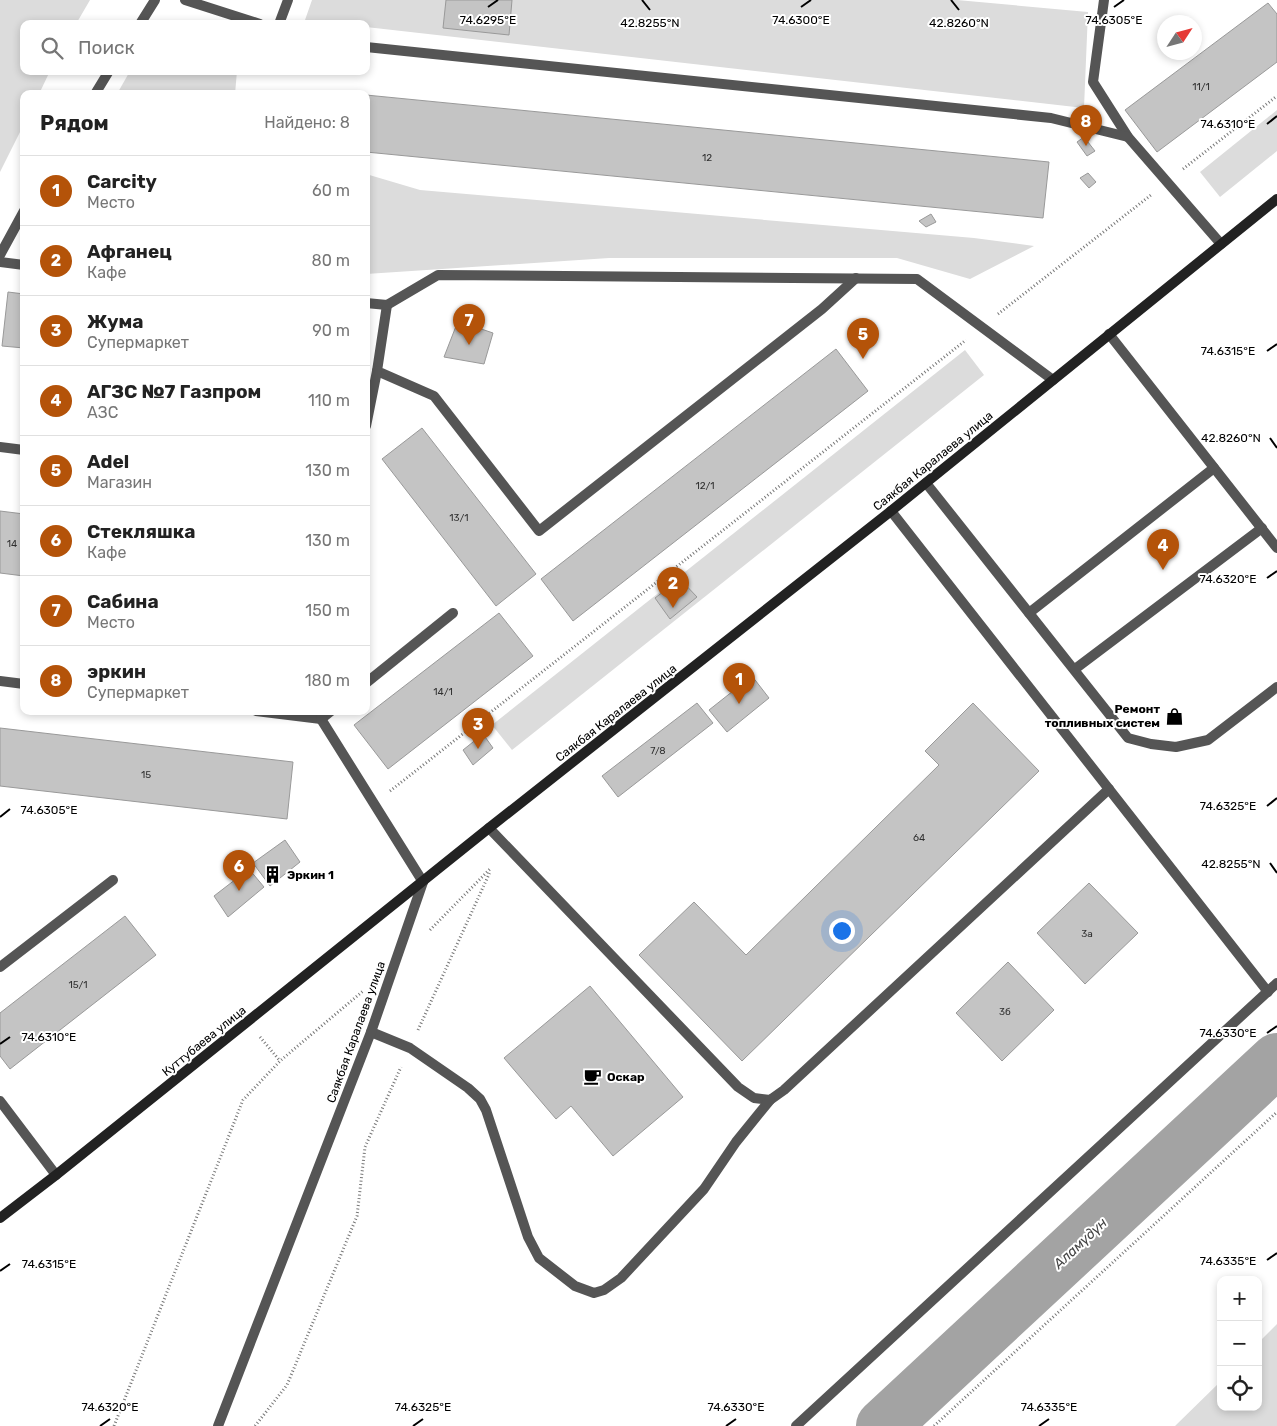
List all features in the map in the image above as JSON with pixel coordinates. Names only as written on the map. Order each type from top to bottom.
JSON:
[{"type":"main road","name":"Саякбая Каралаева улица","points":[[423,882],[892,511],[1277,199]]},
{"type":"main road","name":"Куттубаева улица","points":[[0,1218],[423,882]]},
{"type":"street","points":[[142,20],[155,0]]},
{"type":"street","points":[[185,0],[248,20]]},
{"type":"street","points":[[280,20],[288,0]]},
{"type":"street","points":[[1104,0],[1093,82],[1128,136],[1221,244]]},
{"type":"street","points":[[370,47],[1051,118],[1128,136]]},
{"type":"street","points":[[97,90],[107,75]]},
{"type":"street","points":[[0,255],[20,218]]},
{"type":"street","points":[[0,262],[20,264]]},
{"type":"street","points":[[370,303],[387,305],[438,275],[917,279],[983,326],[1052,380]]},
{"type":"street","points":[[377,371],[434,396],[539,531],[822,308],[856,278]]},
{"type":"street","points":[[370,406],[387,305]]},
{"type":"street","points":[[1109,334],[1277,548]]},
{"type":"street","points":[[0,447],[20,450]]},
{"type":"street","points":[[1029,613],[1214,468]]},
{"type":"street","points":[[926,483],[1128,738],[1151,744],[1176,747],[1208,740],[1277,686]]},
{"type":"street","points":[[892,511],[1268,992]]},
{"type":"street","points":[[1075,669],[1262,528]]},
{"type":"street","points":[[370,680],[453,613]]},
{"type":"street","points":[[0,681],[20,684]]},
{"type":"street","points":[[322,715],[373,804],[423,882]]},
{"type":"street","points":[[371,1032],[410,1048],[468,1088],[480,1099],[486,1110],[528,1237],[538,1258],[575,1286],[594,1293],[604,1290],[621,1278],[704,1189],[736,1142],[770,1100],[784,1090],[1109,789]]},
{"type":"street","points":[[489,828],[738,1087],[754,1098],[770,1100]]},
{"type":"street","points":[[0,967],[112,880]]},
{"type":"street","name":"Саякбая Каралаева улица","points":[[218,1426],[371,1032],[423,882]]},
{"type":"street","points":[[796,1426],[1277,983]]},
{"type":"street","points":[[0,1102],[56,1175]]},
{"type":"path","points":[[373,804],[1277,96]]},
{"type":"path","points":[[255,1426],[286,1385],[357,1216],[365,1147],[491,868],[429,930]]},
{"type":"path","points":[[114,1426],[243,1100],[280,1062],[366,988]]},
{"type":"path","points":[[247,1022],[280,1062]]},
{"type":"path","points":[[934,1426],[1277,1112]]},
{"type":"shaded area","points":[[0,0],[90,0],[78,20],[20,20],[20,75],[48,75],[41,90],[20,90],[20,132],[0,172]]},
{"type":"shaded area","points":[[312,0],[957,0],[1088,12],[1084,108],[370,27],[370,20],[305,20]]},
{"type":"shaded area","points":[[128,75],[237,75],[235,90],[119,90]]},
{"type":"shaded area","points":[[1277,110],[1277,151],[1220,197],[1200,172]]},
{"type":"shaded area","points":[[370,175],[420,190],[974,238],[1034,246],[970,279],[897,258],[609,258],[370,274]]},
{"type":"shaded area","points":[[965,350],[984,375],[512,750],[492,725]]},
{"type":"shaded area","points":[[1277,1324],[1277,1426],[1175,1426],[1217,1385],[1217,1411],[1262,1411],[1262,1339]]},
{"type":"building","points":[[446,0],[512,0],[509,35],[443,28]]},
{"type":"building","points":[[1268,3],[1277,14],[1277,62],[1157,152],[1125,110],[1192,60],[1202,60],[1202,52]]},
{"type":"building","points":[[370,95],[1049,162],[1043,218],[370,152]]},
{"type":"building","points":[[1084,137],[1095,151],[1087,156],[1077,142]]},
{"type":"building","points":[[1088,173],[1096,182],[1089,188],[1080,178]]},
{"type":"building","points":[[931,214],[936,222],[926,227],[919,221]]},
{"type":"building","points":[[8,292],[20,294],[20,348],[2,346]]},
{"type":"building","points":[[458,321],[493,333],[484,364],[444,357]]},
{"type":"building","points":[[836,349],[868,391],[573,621],[541,579]]},
{"type":"building","points":[[422,428],[536,574],[496,606],[382,459]]},
{"type":"building","points":[[0,511],[20,514],[20,576],[0,573]]},
{"type":"building","points":[[680,579],[697,597],[670,619],[655,598]]},
{"type":"building","points":[[499,613],[533,656],[388,769],[354,725],[367,715],[370,715],[370,713]]},
{"type":"building","points":[[752,676],[769,698],[727,732],[709,710]]},
{"type":"building","points":[[697,703],[713,723],[618,797],[602,776]]},
{"type":"building","points":[[973,703],[1039,771],[742,1061],[639,955],[694,902],[746,955],[939,765],[925,751]]},
{"type":"building","points":[[0,728],[293,762],[287,819],[0,786]]},
{"type":"building","points":[[483,734],[493,748],[473,765],[463,750]]},
{"type":"building","name":"Эркин 1","points":[[285,840],[300,862],[270,886],[253,863]]},
{"type":"building","points":[[249,869],[264,887],[228,917],[214,896]]},
{"type":"building","points":[[1089,883],[1138,933],[1085,984],[1037,933]]},
{"type":"building","points":[[125,916],[156,955],[10,1069],[0,1056],[0,1013]]},
{"type":"building","points":[[1008,962],[1054,1010],[1002,1061],[956,1013]]},
{"type":"building","name":"Оскар","points":[[590,986],[683,1097],[613,1156],[571,1106],[556,1119],[504,1058]]},
{"type":"waterway","name":"Аламүдүн","points":[[883,1426],[1277,1060]]},
{"type":"place","name":"эркин","points":[[1086,146]]},
{"type":"place","name":"Сабина","points":[[469,345]]},
{"type":"place","name":"Adel","points":[[863,359]]},
{"type":"place","name":"АГЗС №7 Газпром","points":[[1163,570]]},
{"type":"place","name":"Афганец","points":[[673,608]]},
{"type":"place","name":"Carcity","points":[[739,704]]},
{"type":"place","name":"Ремонт топливных систем","points":[[1174,716]]},
{"type":"place","name":"Жума","points":[[478,749]]},
{"type":"place","name":"Эркин 1","points":[[273,875]]},
{"type":"place","name":"Стекляшка","points":[[239,891]]},
{"type":"place","name":"Оскар","points":[[593,1077]]}]
